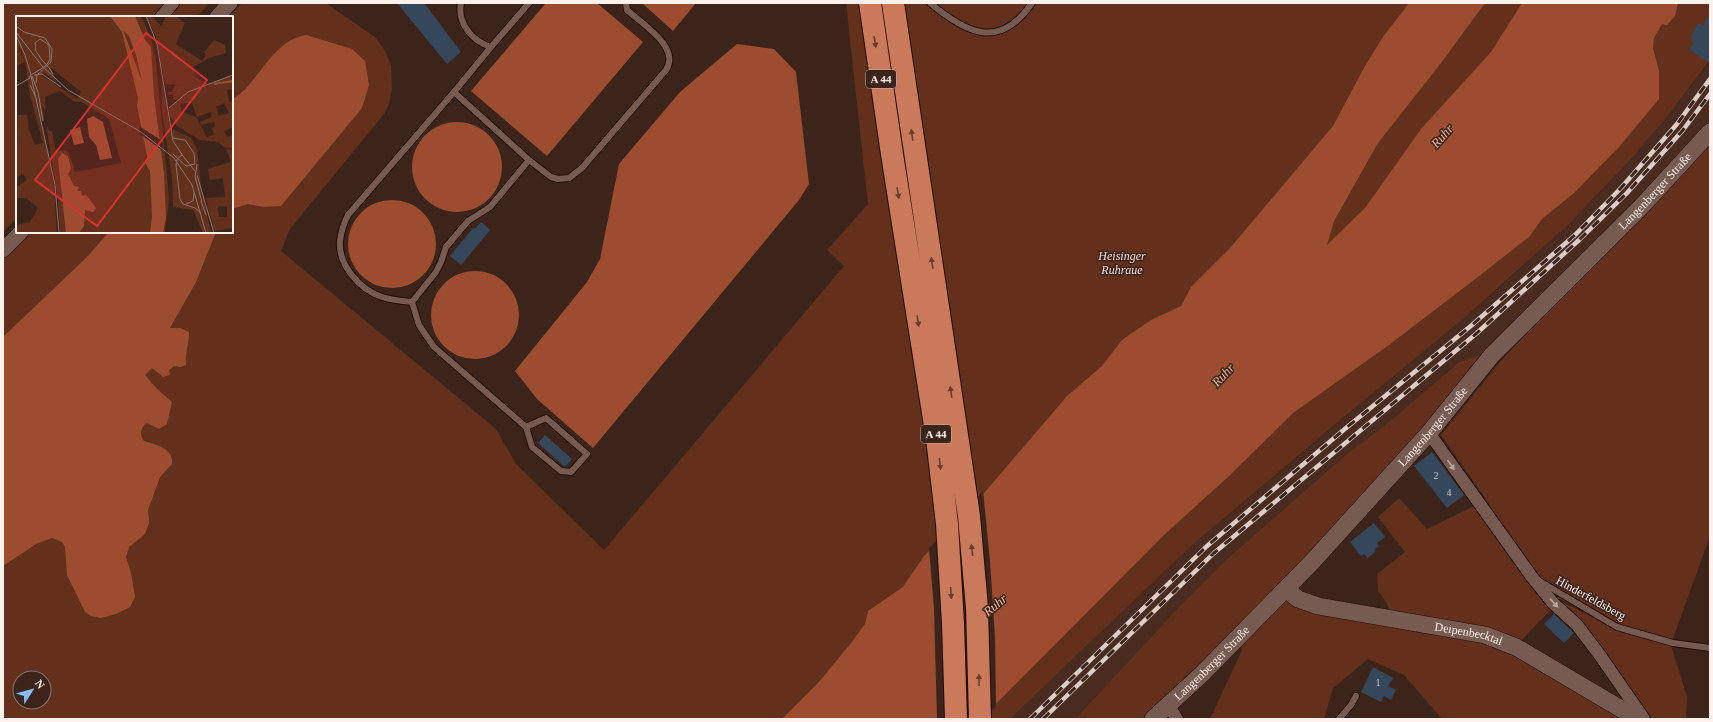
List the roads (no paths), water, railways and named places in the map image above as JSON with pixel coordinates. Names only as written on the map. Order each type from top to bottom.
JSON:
[{"type":"highway","name":"A 44","points":[[870,3],[892,154],[937,438],[947,532],[953,623],[956,719]]},
{"type":"highway","name":"A 44","points":[[893,3],[968,516],[977,608],[980,719]]},
{"type":"main road","name":"Langenberger Straße","points":[[1153,719],[1202,674],[1286,589],[1429,433],[1492,355],[1670,178],[1710,132]]},
{"type":"main road","name":"Deipenbecktal","points":[[1286,589],[1298,599],[1318,606],[1485,635],[1516,647],[1638,719]]},
{"type":"street","points":[[162,16],[173,3]]},
{"type":"street","points":[[218,16],[230,3]]},
{"type":"street","points":[[3,250],[19,233]]},
{"type":"street","points":[[1429,433],[1532,577],[1553,603],[1577,625],[1644,719]]},
{"type":"street","points":[[1168,704],[1177,719]]},
{"type":"lane","points":[[461,3],[460,14],[468,31],[479,42],[490,46]]},
{"type":"lane","points":[[412,302],[381,297],[357,281],[347,267],[340,250],[341,233],[348,215],[454,92],[490,46],[529,3]]},
{"type":"lane","points":[[454,92],[529,160],[555,178],[565,179],[572,177],[582,168],[668,67],[670,56],[666,47],[627,10],[626,3]]},
{"type":"lane","points":[[930,3],[967,28],[989,33],[1000,31],[1012,26],[1022,17],[1032,3]]},
{"type":"lane","points":[[412,302],[436,272],[446,247],[468,221],[490,207],[529,160]]},
{"type":"lane","points":[[412,302],[419,325],[434,347],[526,427],[532,447],[561,471],[571,472],[587,454],[546,418],[526,427]]},
{"type":"lane","name":"Hinderfeldsberg","points":[[1532,577],[1617,627],[1673,643],[1710,648]]},
{"type":"lane","points":[[1339,719],[1351,705],[1356,696]]},
{"type":"water","points":[[546,3],[597,3],[643,42],[547,156],[471,91]]},
{"type":"water","points":[[642,3],[696,3],[673,31]]},
{"type":"water","name":"Ruhr","points":[[1409,3],[1485,3],[1441,63],[1378,143],[1334,221],[1327,245],[1365,208],[1421,129],[1491,52],[1522,3],[1678,3],[1675,16],[1667,25],[1662,24],[1654,38],[1653,48],[1659,71],[1659,99],[1619,147],[1574,193],[1542,219],[1529,237],[1389,345],[1293,413],[1229,476],[1164,535],[981,719],[782,719],[819,682],[851,643],[865,624],[868,611],[903,587],[924,556],[961,520],[1067,396],[1102,366],[1122,340],[1151,320],[1181,306],[1191,287],[1231,247],[1333,126],[1365,66],[1383,37]]},
{"type":"water","points":[[306,35],[352,49],[365,61],[369,85],[362,108],[281,206],[264,207],[248,204],[233,209],[233,99],[246,88],[280,48],[296,38]]},
{"type":"water","points":[[737,44],[774,49],[796,72],[809,184],[799,200],[593,448],[537,399],[515,371],[587,282],[600,259],[619,164],[680,92]]},
{"type":"water","points":[[457,122],[474,126],[489,135],[498,150],[502,167],[498,184],[489,199],[474,208],[457,212],[440,208],[425,199],[416,184],[412,167],[416,150],[425,135],[440,126]]},
{"type":"water","points":[[392,200],[409,203],[417,207],[429,219],[433,227],[436,244],[433,261],[429,269],[417,281],[409,285],[392,288],[375,285],[367,281],[355,269],[351,261],[348,244],[351,227],[355,219],[367,207],[375,203]]},
{"type":"water","points":[[108,233],[216,233],[196,282],[170,328],[180,328],[189,332],[186,365],[180,367],[174,366],[169,370],[170,375],[163,377],[152,368],[145,375],[156,388],[172,402],[167,424],[159,429],[147,423],[142,429],[141,436],[144,441],[159,446],[167,451],[172,459],[172,464],[160,477],[148,510],[149,523],[145,534],[129,547],[126,557],[131,573],[135,597],[130,607],[116,614],[101,618],[91,616],[85,612],[67,575],[65,547],[62,542],[52,538],[36,544],[3,566],[3,337],[86,258]]},
{"type":"water","points":[[475,271],[492,274],[500,278],[512,290],[516,298],[519,315],[516,332],[512,340],[500,352],[492,356],[475,359],[458,356],[450,352],[438,340],[434,332],[431,315],[434,298],[438,290],[450,278],[458,274]]},
{"type":"railway","points":[[1030,719],[1207,546],[1346,428],[1472,325],[1575,235],[1621,188],[1677,124],[1710,79]]},
{"type":"railway","points":[[1043,719],[1214,553],[1477,333],[1579,240],[1627,193],[1683,130],[1710,94]]},
{"type":"park label","name":"Heisinger Ruhraue","points":[[1122,263]]}]
